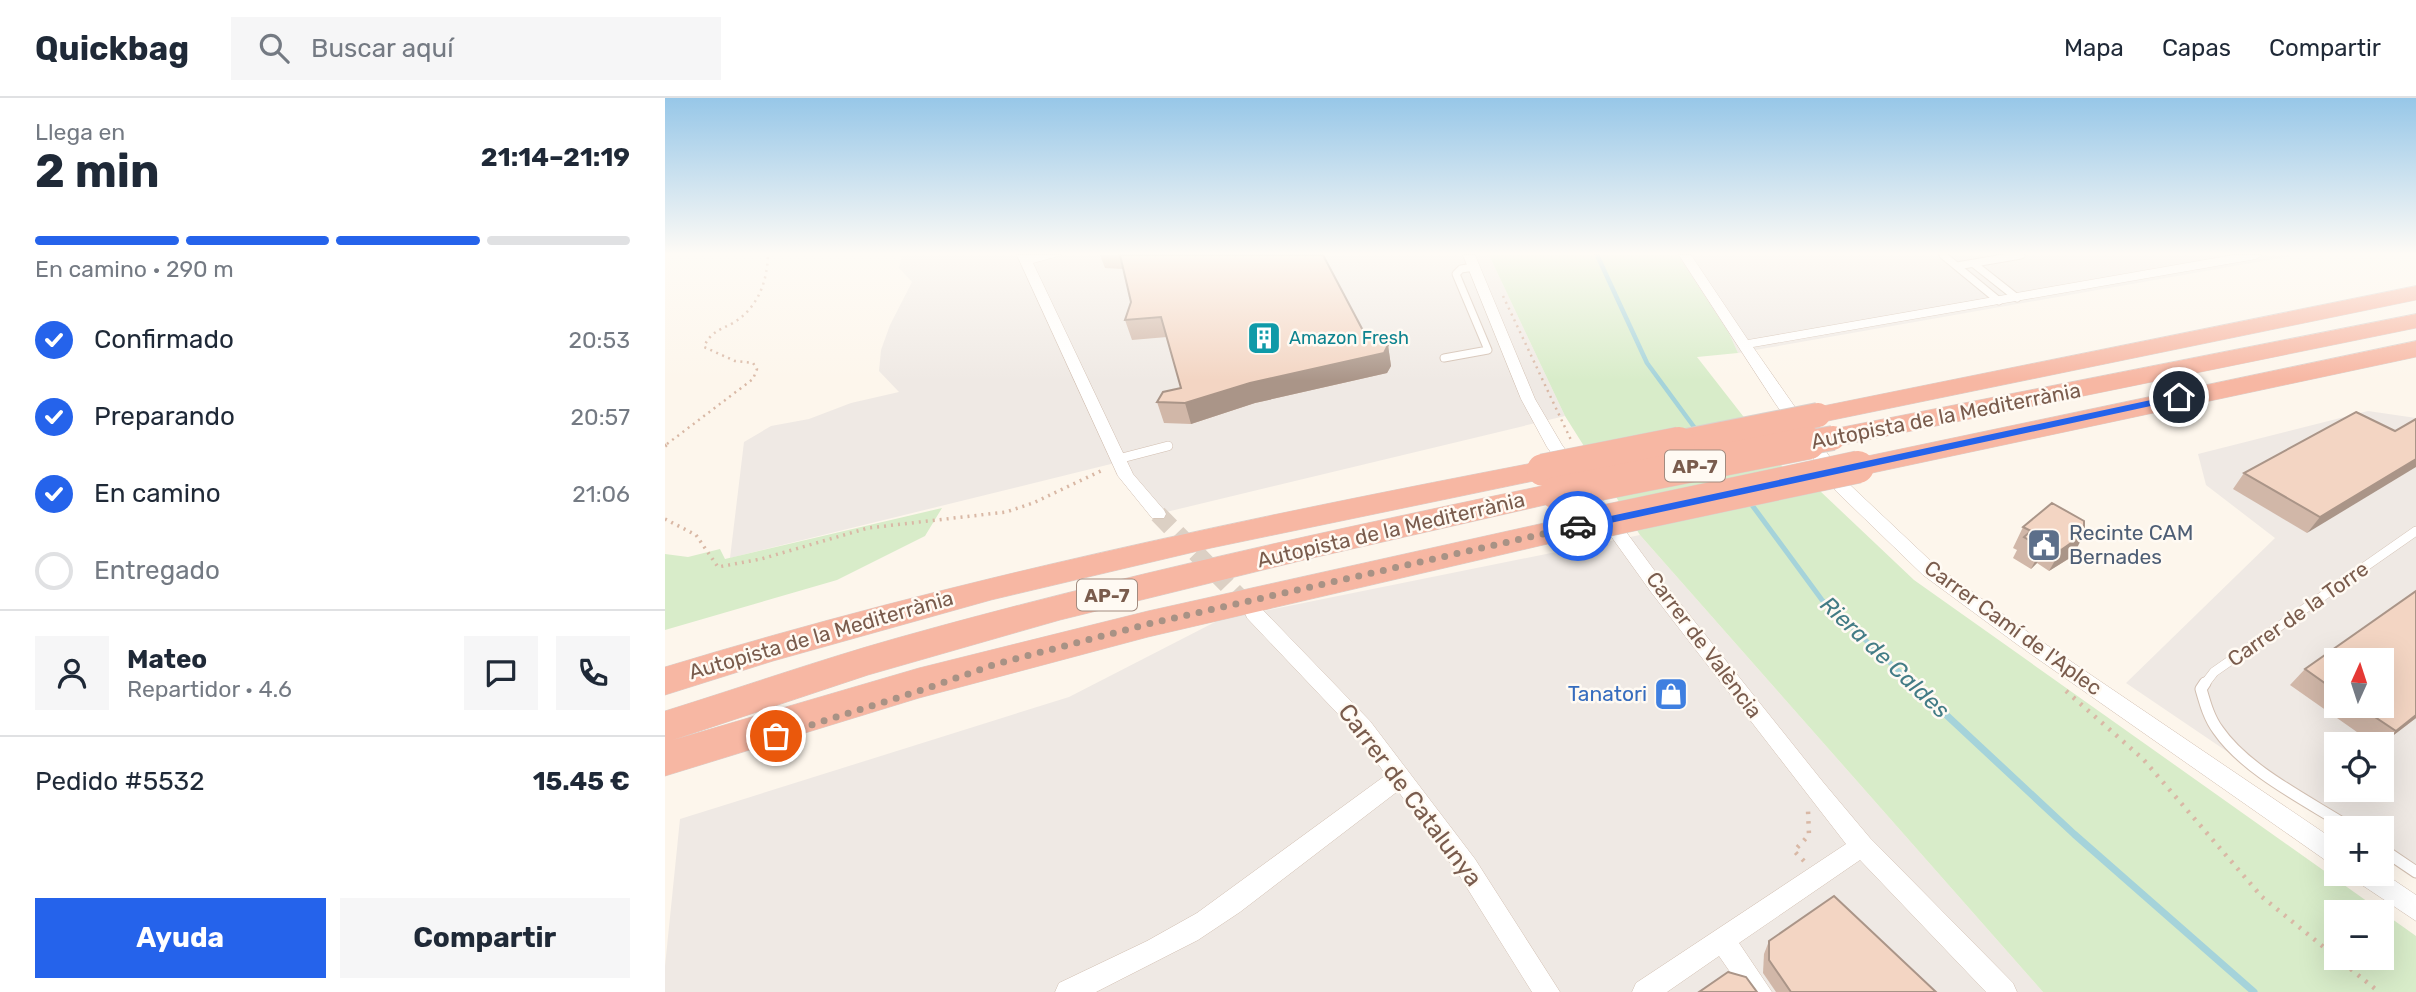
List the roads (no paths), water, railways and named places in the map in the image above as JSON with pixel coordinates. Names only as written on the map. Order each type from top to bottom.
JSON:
[{"type":"highway","name":"Autopista de la Mediterrània","points":[[1826,427],[2285,320],[2370,297]]},
{"type":"highway","name":"Autopista de la Mediterrània","points":[[665,681],[792,641],[982,589],[1231,533],[1549,482],[1826,427],[2416,321]]},
{"type":"highway","points":[[665,759],[919,683],[1189,614],[1571,528],[2314,368],[2416,349]]},
{"type":"highway","points":[[2314,368],[2416,365]]},
{"type":"highway","name":"Autopista de la Mediterrània","points":[[665,727],[896,652],[1089,600],[1312,546],[1549,482]]},
{"type":"highway","points":[[665,773],[996,664]]},
{"type":"street","points":[[1042,297],[1119,461],[1139,494],[1159,514]]},
{"type":"street","name":"Carrer de València","points":[[1486,297],[1528,399],[1555,447],[1657,587],[1862,846],[2004,992]]},
{"type":"street","name":"Carrer Camí de l'Aplec","points":[[1712,297],[1842,487],[1929,570],[2025,640],[2324,846]]},
{"type":"street","points":[[1743,345],[2024,297]]},
{"type":"street","name":"Carrer de Catalunya","points":[[1254,612],[1363,727],[1467,867],[1547,992]]},
{"type":"street","points":[[1068,992],[1155,952],[1206,921],[1262,882],[1373,795],[1400,778]]},
{"type":"street","points":[[1645,992],[1862,846]]},
{"type":"street","points":[[2383,886],[2416,909]]},
{"type":"street","points":[[1722,939],[1759,992]]},
{"type":"lane","points":[[1444,358],[1488,350],[1466,297]]},
{"type":"lane","points":[[1994,297],[1999,301]]},
{"type":"lane","points":[[1119,461],[1168,446]]},
{"type":"lane","name":"Carrer de la Torre","points":[[2332,816],[2249,761],[2220,732],[2207,709],[2201,689],[2214,672],[2416,531]]},
{"type":"lane","points":[[2394,857],[2416,872]]},
{"type":"waterway","name":"Riera de Caldes","points":[[1616,297],[1647,363],[1697,431]]},
{"type":"waterway","name":"Riera de Caldes","points":[[1749,501],[1822,600],[1914,685]]},
{"type":"waterway","name":"Riera de Caldes","points":[[1912,683],[2074,834],[2254,992]]},
{"type":"tunnel","points":[[1158,514],[1250,608]]},
{"type":"place","name":"Amazon Fresh","points":[[1264,338]]},
{"type":"place","name":"Recinte CAM Bernades","points":[[2044,545]]},
{"type":"place","name":"Tanatori","points":[[1671,694]]}]
